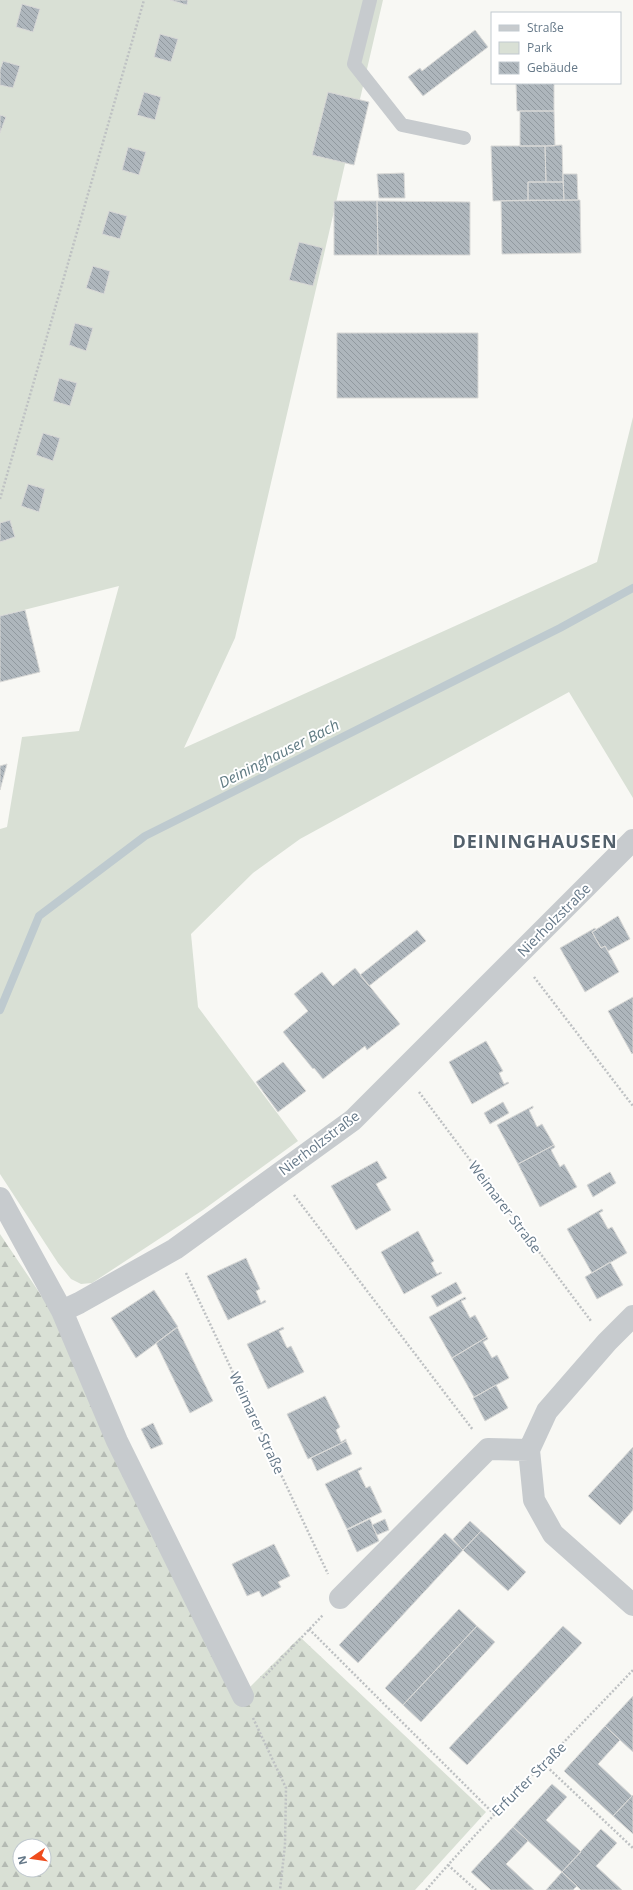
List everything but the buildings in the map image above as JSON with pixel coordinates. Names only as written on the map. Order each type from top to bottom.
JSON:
[{"type":"street","name":"Nierholzstraße","points":[[62,1311],[79,1304],[175,1249],[353,1120],[402,1073],[633,840]]},
{"type":"street","points":[[0,1198],[62,1311],[118,1441],[243,1696]]},
{"type":"street","points":[[633,1316],[607,1342],[547,1411],[529,1450],[534,1500],[553,1534],[633,1605]]},
{"type":"street","points":[[340,1598],[488,1449],[529,1450]]},
{"type":"lane","points":[[370,0],[354,64],[402,126],[464,138]]},
{"type":"path","points":[[0,499],[144,0]]},
{"type":"path","points":[[517,957],[633,1106]]},
{"type":"path","name":"Weimarer Straße","points":[[402,1073],[420,1093],[607,1342]]},
{"type":"path","points":[[280,1173],[307,1215],[488,1449]]},
{"type":"path","name":"Weimarer Straße","points":[[175,1249],[340,1598]]},
{"type":"path","points":[[280,1890],[285,1845],[286,1788],[243,1696],[257,1685],[340,1598]]},
{"type":"path","points":[[309,1629],[494,1814]]},
{"type":"path","name":"Erfurter Straße","points":[[426,1890],[494,1814],[544,1764],[633,1670]]},
{"type":"path","points":[[544,1764],[633,1848]]},
{"type":"path","points":[[448,1865],[476,1890]]},
{"type":"green space","points":[[0,0],[383,0],[235,638],[184,748],[597,562],[633,417],[633,798],[569,692],[300,839],[253,873],[191,934],[198,1007],[298,1141],[203,1210],[92,1283],[81,1284],[71,1279],[58,1263],[0,1174],[0,829],[7,827],[22,737],[79,731],[119,586],[0,616]]},
{"type":"green space","points":[[0,1234],[47,1304],[235,1702],[300,1637],[486,1812],[415,1890],[0,1890]]},
{"type":"waterway","name":"Deininghauser Bach","points":[[0,1010],[39,916],[145,836],[560,628],[633,588]]},
{"type":"district","name":"DEININGHAUSEN","points":[[535,842]]}]
